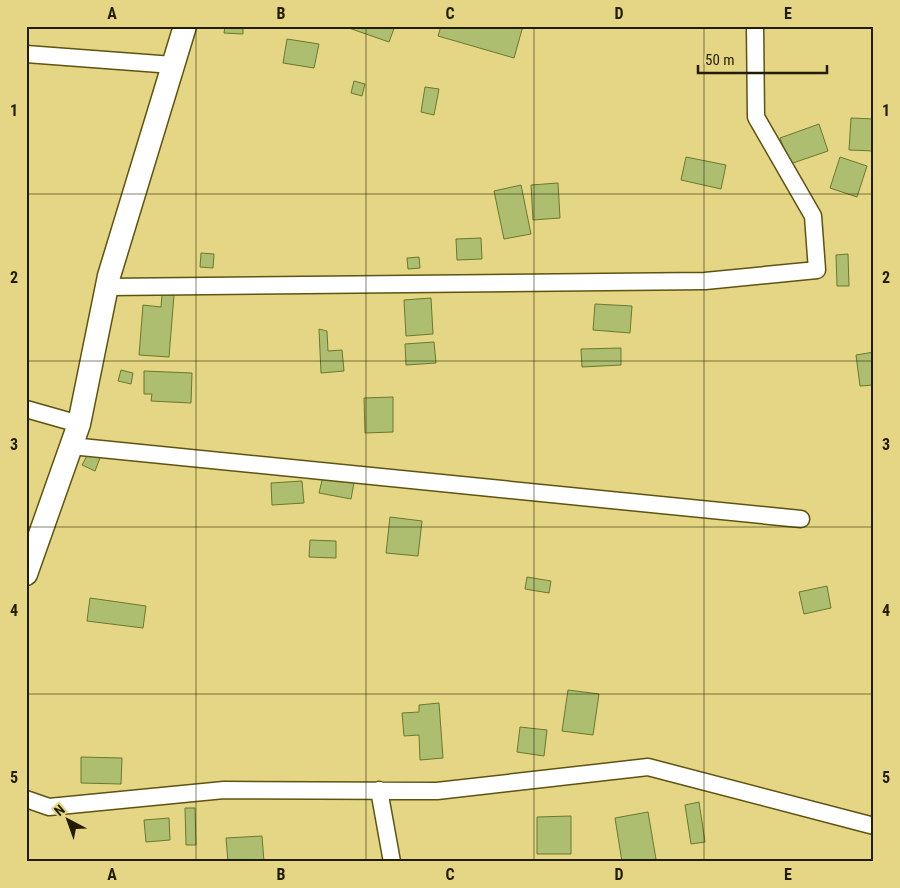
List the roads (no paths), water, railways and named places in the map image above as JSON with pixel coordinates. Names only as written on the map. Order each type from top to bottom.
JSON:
[{"type":"street","points":[[26,574],[79,424],[106,287],[186,26]]},
{"type":"street","points":[[106,287],[705,281],[818,270],[814,216],[756,117],[755,26]]},
{"type":"street","points":[[26,54],[173,65]]},
{"type":"street","points":[[26,409],[79,424]]},
{"type":"street","points":[[71,446],[801,519]]},
{"type":"street","points":[[26,799],[49,807],[224,790],[437,791],[648,767],[874,826]]},
{"type":"street","points":[[379,790],[392,862]]}]
